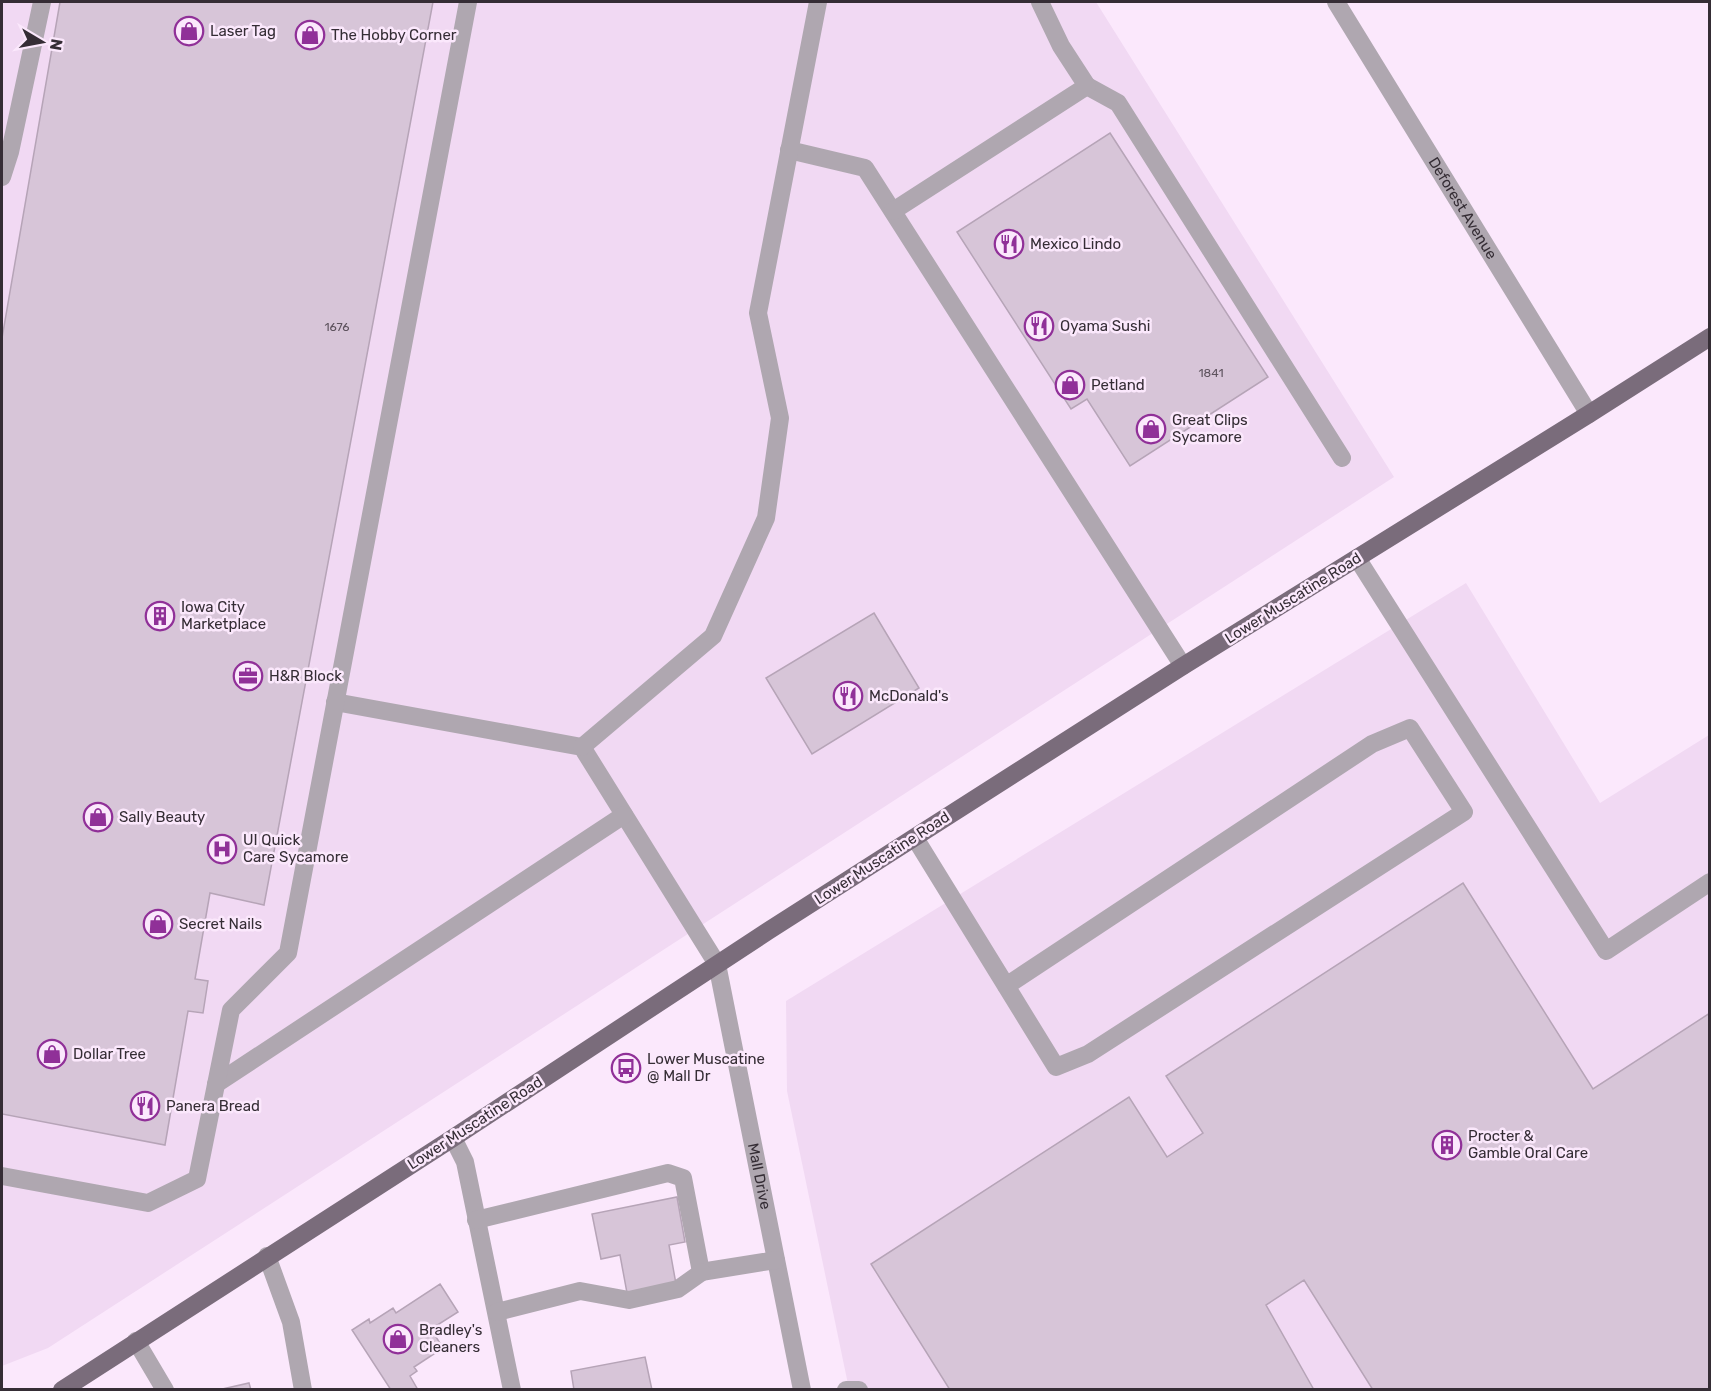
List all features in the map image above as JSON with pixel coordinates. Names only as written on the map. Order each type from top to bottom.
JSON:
[{"type":"main road","name":"Lower Muscatine Road","points":[[62,1389],[453,1138],[717,964],[1183,666],[1710,337]]},
{"type":"street","points":[[2,177],[10,152],[42,2]]},
{"type":"street","points":[[2,1176],[148,1203],[197,1179],[231,1010],[288,952],[468,2]]},
{"type":"street","points":[[582,747],[713,636],[766,519],[780,418],[758,313],[818,2]]},
{"type":"street","points":[[1040,2],[1061,46],[1087,86],[1118,103],[1342,458]]},
{"type":"street","name":"Deforest Avenue","points":[[1336,2],[1589,414]]},
{"type":"street","points":[[893,211],[1087,86]]},
{"type":"street","points":[[789,150],[865,168],[1183,666]]},
{"type":"street","points":[[1357,558],[1606,951],[1710,882]]},
{"type":"street","points":[[335,702],[582,747],[717,964]]},
{"type":"street","points":[[915,838],[1006,986],[1056,1067],[1088,1054],[1464,812],[1410,728],[1372,744],[1006,986]]},
{"type":"street","points":[[216,1084],[624,815]]},
{"type":"street","name":"Mall Drive","points":[[717,964],[802,1389]]},
{"type":"street","points":[[453,1138],[465,1162],[512,1389]]},
{"type":"street","points":[[476,1220],[668,1173],[683,1178],[702,1272]]},
{"type":"street","points":[[267,1256],[291,1322],[303,1389]]},
{"type":"street","points":[[497,1312],[580,1291],[628,1300],[678,1289],[702,1272],[776,1260]]},
{"type":"street","points":[[136,1341],[165,1389]]},
{"type":"street","points":[[846,1389],[860,1389]]},
{"type":"shaded area","points":[[2,2],[1096,2],[1394,477],[48,1348],[2,1366]]},
{"type":"shaded area","points":[[1466,583],[1600,803],[1709,735],[1709,1389],[849,1389],[787,1091],[786,1001]]},
{"type":"building","name":"Iowa City Marketplace","points":[[60,2],[433,2],[264,905],[210,893],[195,979],[208,981],[203,1013],[188,1011],[165,1145],[2,1114],[2,338]]},
{"type":"building","points":[[1110,133],[1268,377],[1130,466],[1087,399],[1071,409],[957,232]]},
{"type":"building","points":[[874,613],[919,688],[812,754],[766,678]]},
{"type":"building","name":"Procter & Gamble Oral Care","points":[[1463,883],[1593,1089],[1710,1013],[1710,1390],[1373,1390],[1304,1280],[1266,1305],[1314,1390],[950,1390],[871,1264],[1129,1097],[1167,1157],[1203,1133],[1166,1076]]},
{"type":"building","points":[[677,1197],[685,1242],[669,1245],[676,1284],[627,1293],[620,1255],[601,1259],[592,1214]]},
{"type":"building","name":"Bradley's Cleaners","points":[[440,1284],[458,1312],[431,1329],[443,1348],[414,1367],[417,1371],[410,1376],[418,1390],[391,1390],[352,1330],[369,1319],[370,1323],[393,1308],[396,1313]]},
{"type":"building","points":[[645,1357],[652,1390],[574,1390],[571,1371]]},
{"type":"building","points":[[249,1383],[251,1390],[218,1390]]},
{"type":"place","name":"Laser Tag","points":[[189,31]]},
{"type":"place","name":"The Hobby Corner","points":[[310,35]]},
{"type":"place","name":"Mexico Lindo","points":[[1009,244]]},
{"type":"place","name":"Oyama Sushi","points":[[1039,326]]},
{"type":"place","name":"Petland","points":[[1070,385]]},
{"type":"place","name":"Great Clips Sycamore","points":[[1151,429]]},
{"type":"place","name":"Iowa City Marketplace","points":[[160,616]]},
{"type":"place","name":"H&R Block","points":[[248,676]]},
{"type":"place","name":"McDonald's","points":[[848,696]]},
{"type":"place","name":"Sally Beauty","points":[[98,817]]},
{"type":"place","name":"UI Quick Care Sycamore","points":[[222,849]]},
{"type":"place","name":"Secret Nails","points":[[158,924]]},
{"type":"place","name":"Dollar Tree","points":[[52,1054]]},
{"type":"place","name":"Lower Muscatine @ Mall Dr","points":[[626,1068]]},
{"type":"place","name":"Panera Bread","points":[[145,1106]]},
{"type":"place","name":"Procter & Gamble Oral Care","points":[[1447,1145]]},
{"type":"place","name":"Bradley's Cleaners","points":[[398,1339]]}]
